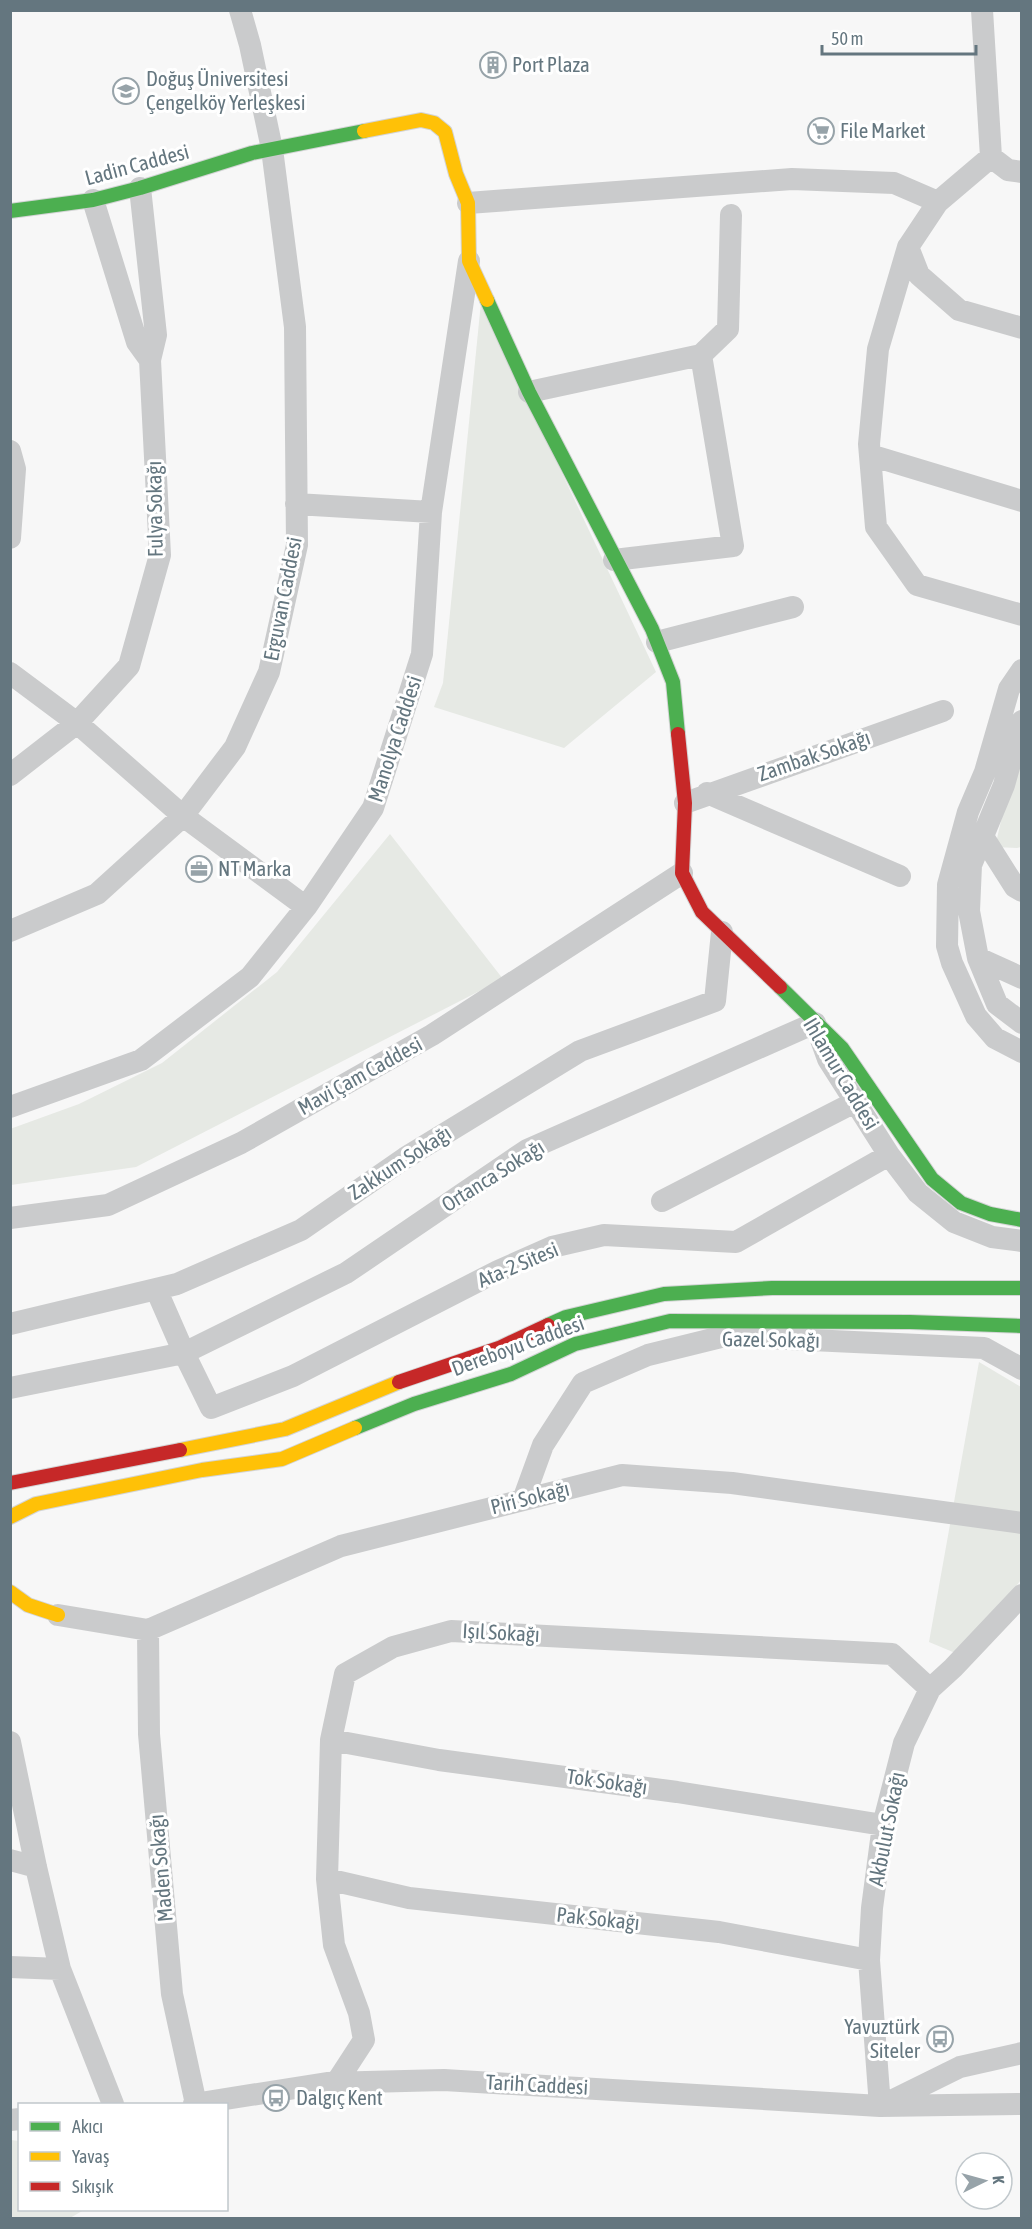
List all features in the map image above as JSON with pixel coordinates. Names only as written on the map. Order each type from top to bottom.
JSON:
[{"type":"main road","name":"Ladin Caddesi","points":[[10,211],[93,200],[140,188],[252,153],[421,120],[434,123],[444,132],[456,174],[468,203]]},
{"type":"main road","points":[[468,203],[469,261],[529,392],[657,642],[673,681],[685,803],[682,873]]},
{"type":"main road","name":"Ihlamur Caddesi","points":[[682,873],[702,912],[815,1023]]},
{"type":"main road","points":[[815,1023],[842,1048],[933,1179],[961,1203],[990,1214],[1022,1220]]},
{"type":"main road","name":"Dereboyu Caddesi","points":[[10,1483],[285,1429],[395,1383],[499,1348],[566,1317],[664,1294],[772,1288],[1022,1288]]},
{"type":"main road","name":"Dereboyu Caddesi","points":[[10,1517],[36,1504],[202,1470],[282,1459],[414,1404],[511,1374],[574,1344],[670,1321],[910,1322],[1022,1326]]},
{"type":"main road","points":[[10,1592],[28,1605],[58,1615]]},
{"type":"main road","points":[[22,1615],[58,1615]]},
{"type":"street","name":"Erguvan Caddesi","points":[[10,931],[97,894],[183,816],[235,747],[269,672],[297,545],[295,327],[272,149],[250,45],[240,10]]},
{"type":"street","points":[[982,10],[991,157],[1008,170],[1022,172]]},
{"type":"street","points":[[991,157],[938,202],[908,247],[878,349],[869,444],[876,527],[917,585],[1022,615]]},
{"type":"street","points":[[468,203],[792,179],[894,183],[938,202]]},
{"type":"street","name":"Fulya Sokağı","points":[[10,776],[76,723],[129,666],[160,555],[150,360],[156,335],[140,188]]},
{"type":"street","points":[[93,200],[137,342],[150,360]]},
{"type":"street","points":[[529,392],[701,355],[728,329],[731,215]]},
{"type":"street","points":[[908,247],[919,275],[959,310],[1022,328]]},
{"type":"street","name":"Manolya Caddesi","points":[[10,1107],[141,1060],[250,977],[306,907],[373,808],[422,654],[431,512],[469,261]]},
{"type":"street","points":[[615,560],[733,546],[701,355]]},
{"type":"street","points":[[10,451],[15,469],[10,538]]},
{"type":"street","points":[[870,455],[1022,501]]},
{"type":"street","points":[[296,504],[431,512]]},
{"type":"street","points":[[657,642],[794,607]]},
{"type":"street","points":[[1022,670],[1009,689],[986,772],[968,812],[948,885],[948,936],[952,963],[976,1016],[995,1038],[1022,1052]]},
{"type":"street","points":[[10,672],[76,723],[183,816],[306,907]]},
{"type":"street","name":"Zambak Sokağı","points":[[685,803],[943,711]]},
{"type":"street","points":[[1022,721],[1004,785],[970,865],[969,911],[978,958],[997,1004],[1022,1023]]},
{"type":"street","points":[[707,794],[900,876]]},
{"type":"street","points":[[982,835],[1016,887],[1022,891]]},
{"type":"street","name":"Mavi Çam Caddesi","points":[[10,1218],[108,1205],[241,1143],[432,1035],[682,873]]},
{"type":"street","name":"Zakkum Sokağı","points":[[10,1324],[177,1284],[301,1230],[405,1158],[579,1051],[715,1001],[722,932]]},
{"type":"street","points":[[978,958],[1022,978]]},
{"type":"street","name":"Ihlamur Caddesi","points":[[815,1023],[828,1059],[890,1155],[918,1193],[954,1222],[993,1237],[1022,1241]]},
{"type":"street","name":"Ortanca Sokağı","points":[[184,1353],[346,1273],[527,1150],[815,1023]]},
{"type":"street","points":[[662,1202],[855,1102]]},
{"type":"street","name":"Ata-2 Sitesi","points":[[156,1289],[211,1408],[293,1376],[498,1271],[552,1247],[604,1235],[736,1242],[890,1155]]},
{"type":"street","name":"Gazel Sokağı","points":[[523,1500],[543,1444],[583,1383],[648,1355],[725,1336],[984,1348],[1022,1369]]},
{"type":"street","points":[[10,1388],[184,1353]]},
{"type":"street","name":"Piri Sokağı","points":[[148,1630],[341,1546],[622,1474],[732,1483],[1022,1523]]},
{"type":"street","name":"Akbulut Sokağı","points":[[880,2106],[869,1960],[872,1908],[883,1825],[904,1743],[930,1689],[953,1668],[1021,1595]]},
{"type":"street","points":[[58,1615],[148,1630]]},
{"type":"street","name":"Maden Sokağı","points":[[148,1630],[149,1734],[172,1994],[195,2103]]},
{"type":"street","name":"Işıl Sokağı","points":[[336,2082],[363,2040],[359,2013],[334,1945],[327,1880],[331,1740],[345,1674],[393,1647],[451,1631],[892,1653],[930,1689]]},
{"type":"street","points":[[11,1739],[36,1867],[60,1969],[113,2103]]},
{"type":"street","name":"Tok Sokağı","points":[[331,1740],[439,1760],[677,1792],[883,1825]]},
{"type":"street","points":[[10,1860],[36,1867]]},
{"type":"street","name":"Pak Sokağı","points":[[327,1880],[410,1898],[719,1932],[869,1960]]},
{"type":"street","points":[[10,1967],[60,1969]]},
{"type":"street","name":"Tarih Caddesi","points":[[880,2106],[960,2067],[1022,2053]]},
{"type":"street","name":"Tarih Caddesi","points":[[201,2103],[336,2082],[444,2080],[880,2106],[1022,2104]]},
{"type":"shaded area","points":[[481,302],[656,672],[564,748],[434,707],[443,683]]},
{"type":"shaded area","points":[[1021,735],[1021,847],[995,847]]},
{"type":"shaded area","points":[[390,834],[503,979],[136,1167],[11,1185],[10,1129],[79,1104],[162,1063],[277,972]]},
{"type":"shaded area","points":[[979,1362],[1021,1387],[1021,1580],[960,1655],[929,1642]]},
{"type":"shaded area","points":[[11,2140],[18,2141],[18,2211],[82,2211],[70,2218],[11,2218]]},
{"type":"traffic: fast","points":[[10,211],[93,200],[140,188],[252,153],[364,131]]},
{"type":"traffic: fast","points":[[487,300],[529,392],[652,629],[673,682],[678,734]]},
{"type":"traffic: fast","points":[[780,987],[842,1048],[932,1179],[961,1203],[990,1214],[1022,1220]]},
{"type":"traffic: fast","points":[[548,1325],[566,1317],[664,1294],[772,1288],[1022,1288]]},
{"type":"traffic: fast","points":[[355,1428],[414,1404],[511,1374],[575,1344],[670,1321],[910,1322],[1022,1326]]},
{"type":"traffic: slow","points":[[364,131],[421,120],[434,123],[445,132],[456,174],[468,203],[469,261],[487,300]]},
{"type":"traffic: slow","points":[[180,1450],[285,1429],[399,1382]]},
{"type":"traffic: slow","points":[[10,1517],[36,1504],[202,1470],[282,1459],[355,1428]]},
{"type":"traffic: slow","points":[[10,1592],[28,1605],[58,1615]]},
{"type":"traffic: jam","points":[[678,734],[685,803],[682,873],[702,912],[780,987]]},
{"type":"traffic: jam","points":[[399,1382],[499,1348],[548,1325]]},
{"type":"traffic: jam","points":[[10,1483],[180,1450]]},
{"type":"place","name":"Port Plaza","points":[[493,65]]},
{"type":"place","name":"Doğuş Üniversitesi Çengelköy Yerleşkesi","points":[[126,91]]},
{"type":"place","name":"File Market","points":[[821,131]]},
{"type":"place","name":"NT Marka","points":[[199,869]]},
{"type":"place","name":"Yavuztürk Siteler","points":[[940,2039]]},
{"type":"place","name":"Dalgıç Kent","points":[[276,2098]]}]
